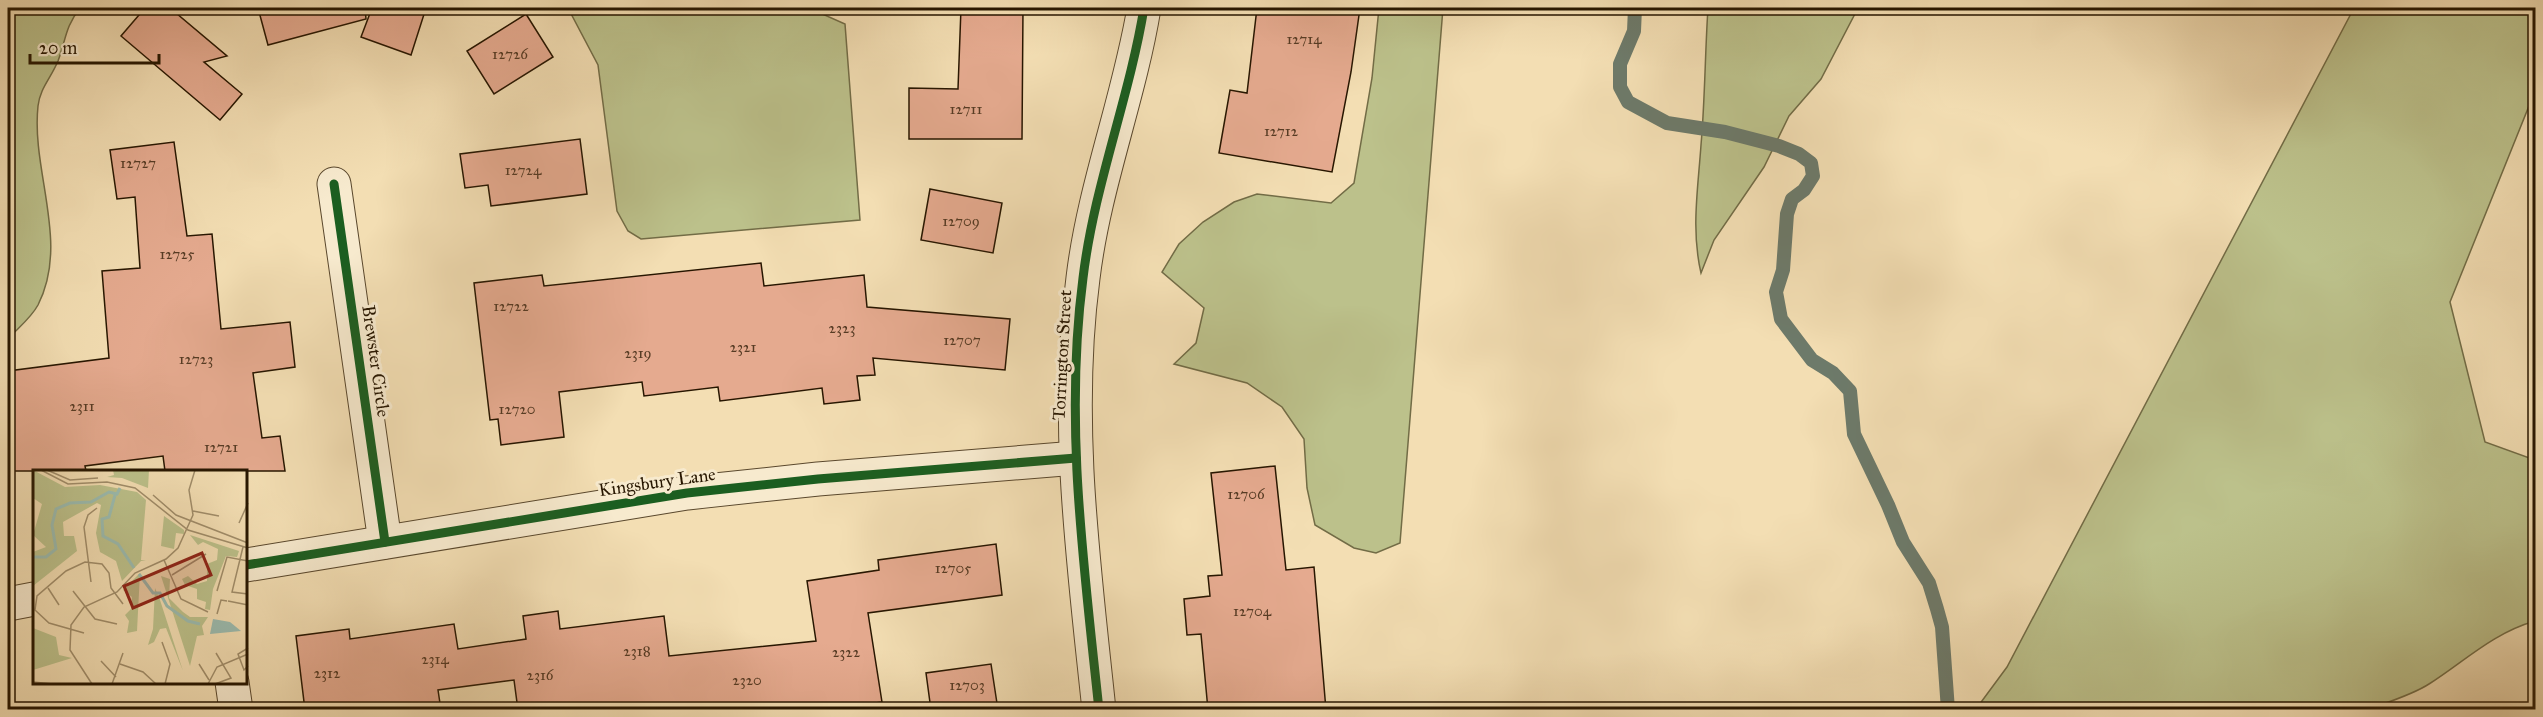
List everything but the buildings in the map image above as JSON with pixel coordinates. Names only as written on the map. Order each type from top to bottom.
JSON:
[{"type":"street","name":"Torrington Street","points":[[1099,710],[1076,458],[1075,403],[1082,279],[1092,224],[1124,104],[1144,8]]},
{"type":"street","name":"Brewster Circle","points":[[334,184],[385,542]]},
{"type":"street","name":"Kingsbury Lane","points":[[248,565],[687,493],[818,479],[1076,458]]},
{"type":"street","points":[[8,604],[33,599]]},
{"type":"street","points":[[232,684],[236,710]]},
{"type":"green space","points":[[8,8],[80,8],[69,28],[58,61],[43,88],[38,106],[37,131],[50,232],[51,257],[47,281],[35,310],[8,339]]},
{"type":"green space","points":[[568,8],[809,8],[845,24],[860,220],[641,239],[628,231],[617,211],[598,65]]},
{"type":"green space","points":[[1379,8],[1443,8],[1400,543],[1376,553],[1354,548],[1315,525],[1307,488],[1304,439],[1282,407],[1247,383],[1174,364],[1196,343],[1204,308],[1162,272],[1179,244],[1203,222],[1234,202],[1257,194],[1331,203],[1354,183],[1372,78]]},
{"type":"green space","points":[[1708,8],[1858,8],[1821,79],[1789,116],[1764,167],[1714,240],[1701,273],[1696,241],[1696,209]]},
{"type":"green space","points":[[2354,8],[2535,8],[2535,91],[2450,302],[2485,442],[2535,460],[2535,621],[2492,640],[2422,688],[2369,709],[1976,709],[2007,667]]},
{"type":"waterway","points":[[1635,8],[1634,31],[1620,64],[1620,87],[1628,102],[1667,123],[1725,132],[1779,146],[1799,154],[1811,163],[1813,176],[1804,190],[1792,199],[1787,214],[1783,270],[1776,292],[1781,319],[1812,360],[1833,373],[1850,391],[1854,434],[1903,542],[1929,583],[1937,609],[1942,627],[1948,710]]},
{"type":"cycle path","points":[[1099,710],[1078,494],[1075,386],[1078,332],[1088,244],[1103,176],[1130,76],[1144,8]]},
{"type":"cycle path","points":[[334,184],[385,542]]},
{"type":"cycle path","points":[[248,565],[687,493],[818,479],[1076,458]]}]
